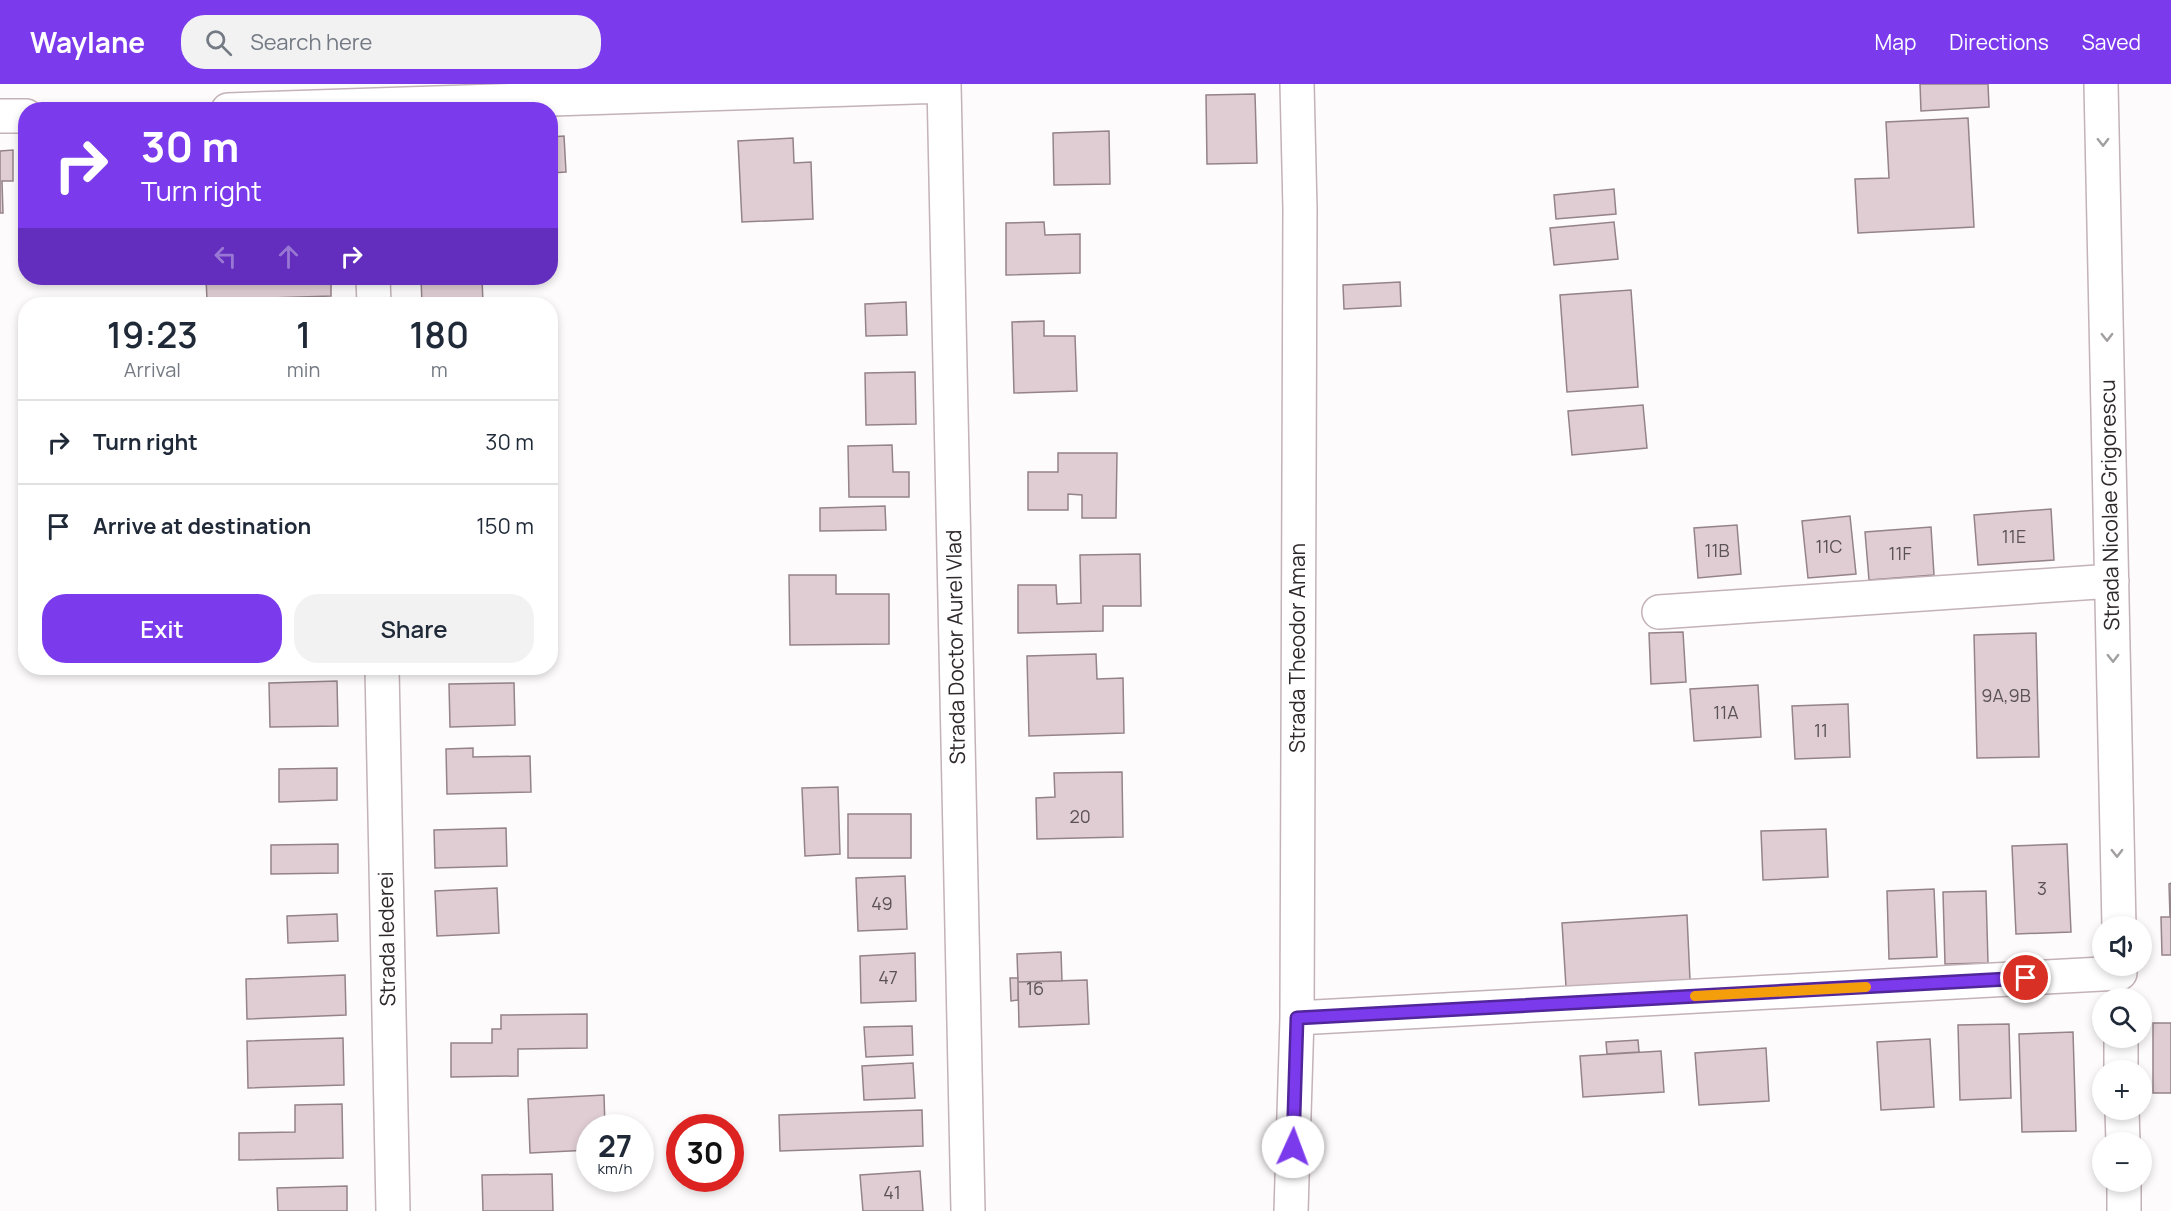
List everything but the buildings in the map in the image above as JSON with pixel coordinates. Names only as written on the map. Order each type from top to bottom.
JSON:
[{"type":"street","name":"Strada Theodor Aman","points":[[1291,1211],[1297,1018],[1299,257],[1297,84]]},
{"type":"street","name":"Strada Nicolae Grigorescu","points":[[2101,84],[2119,916]]},
{"type":"street","points":[[341,102],[944,85]]},
{"type":"street","name":"Strada Doctor Aurel Vlad","points":[[944,85],[968,1211]]},
{"type":"street","points":[[0,116],[18,116]]},
{"type":"street","points":[[1659,612],[2112,581]]},
{"type":"street","name":"Strada Iederei","points":[[382,675],[393,1211]]},
{"type":"street","points":[[1297,1018],[2120,979]]},
{"type":"street","points":[[2124,1192],[2124,1211]]},
{"type":"slow traffic","points":[[1695,996],[1866,987]]},
{"type":"route","points":[[1293,1147],[1297,1018],[2026,978]]}]
